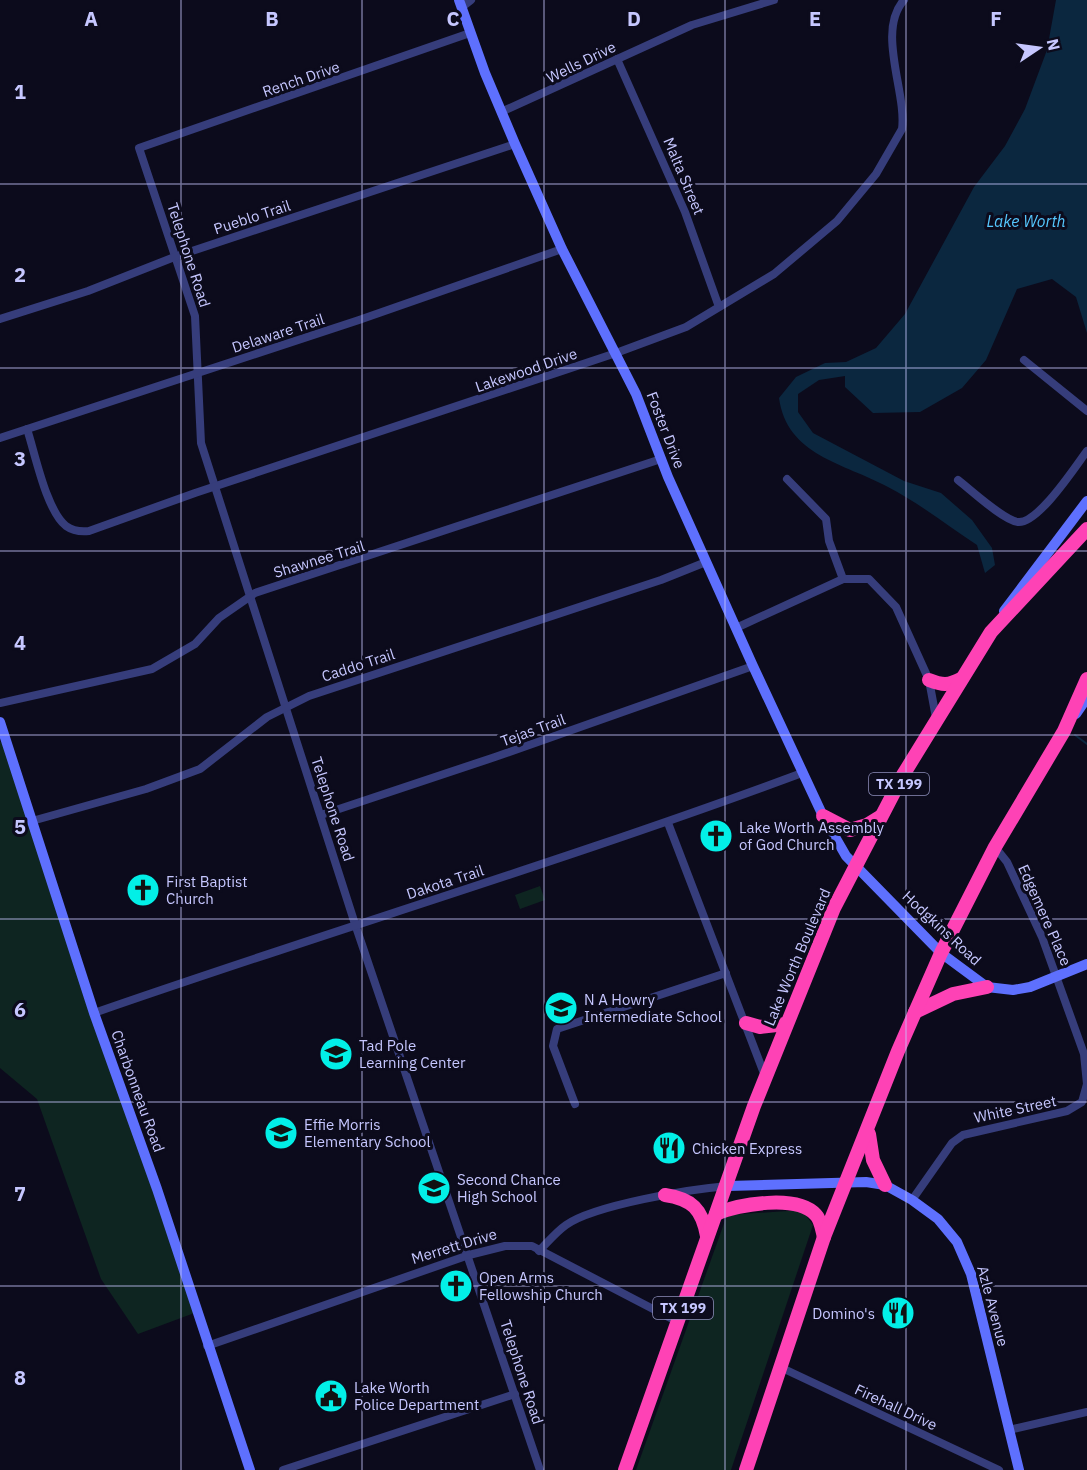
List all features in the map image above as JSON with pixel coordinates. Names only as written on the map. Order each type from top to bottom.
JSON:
[{"type":"highway","name":"TX 199","points":[[991,632],[1087,529]]},
{"type":"highway","name":"Lake Worth Boulevard","points":[[625,1470],[707,1236],[728,1186],[786,1024],[814,954],[855,866],[882,816],[936,718],[991,632]]},
{"type":"highway","points":[[929,680],[942,685],[950,685],[961,679]]},
{"type":"highway","points":[[746,1470],[824,1237],[915,1012],[941,953],[995,847],[1064,731],[1087,679]]},
{"type":"highway","points":[[823,816],[850,830],[867,825],[882,816]]},
{"type":"highway","points":[[915,1012],[953,994],[987,987]]},
{"type":"highway","points":[[746,1023],[760,1028],[786,1024]]},
{"type":"highway","points":[[869,1127],[873,1160],[885,1185]]},
{"type":"highway","points":[[665,1195],[691,1202],[704,1220],[707,1236]]},
{"type":"highway","points":[[716,1214],[742,1205],[791,1204],[807,1208],[818,1216],[824,1237]]},
{"type":"street","points":[[460,4],[471,0]]},
{"type":"street","name":"Wells Drive","points":[[501,112],[692,25],[774,0]]},
{"type":"street","name":"Lakewood Drive","points":[[27,429],[50,502],[62,522],[78,532],[89,531],[216,486],[616,354],[686,327],[774,274],[837,221],[876,174],[895,146],[903,121],[895,74],[893,24],[897,9],[904,0]]},
{"type":"street","name":"Foster Drive","points":[[460,4],[515,144],[562,249],[636,394],[661,459],[706,562],[802,773],[823,816],[855,866]]},
{"type":"street","name":"Rench Drive","points":[[140,148],[470,33]]},
{"type":"street","name":"Malta Street","points":[[617,59],[685,212],[719,308]]},
{"type":"street","name":"Pueblo Trail","points":[[0,319],[88,291],[177,256],[515,144]]},
{"type":"street","name":"Telephone Road","points":[[140,148],[195,316],[201,443],[355,924],[540,1470]]},
{"type":"street","name":"Delaware Trail","points":[[0,438],[515,267],[562,249]]},
{"type":"street","points":[[1024,360],[1087,411]]},
{"type":"street","points":[[958,480],[1011,519],[1023,522],[1037,515],[1087,451]]},
{"type":"street","name":"Shawnee Trail","points":[[0,703],[152,669],[195,644],[219,618],[250,596],[661,459]]},
{"type":"street","points":[[787,479],[826,519],[829,541],[843,579]]},
{"type":"street","name":"Lake Worth Boulevard","points":[[991,632],[1013,597],[1087,501]]},
{"type":"street","name":"Caddo Trail","points":[[32,821],[146,789],[200,769],[267,717],[309,696],[661,580],[706,562]]},
{"type":"street","points":[[736,628],[843,579],[869,579],[891,599],[929,680],[936,718]]},
{"type":"street","name":"Tejas Trail","points":[[321,815],[495,757],[753,666]]},
{"type":"street","points":[[1064,731],[1087,698]]},
{"type":"street","name":"Charbonneau Road","points":[[0,722],[94,1013],[157,1189],[207,1346],[250,1470]]},
{"type":"street","points":[[0,741],[12,756]]},
{"type":"street","name":"Dakota Trail","points":[[94,1013],[355,924],[668,823],[802,773]]},
{"type":"street","points":[[668,823],[766,1079]]},
{"type":"street","name":"Edgemere Place","points":[[995,847],[1007,862],[1057,977],[1084,1054],[1087,1084],[1082,1102]]},
{"type":"street","name":"Hodgkins Road","points":[[855,866],[941,953],[987,987]]},
{"type":"street","points":[[987,987],[1013,990],[1030,987],[1087,964]]},
{"type":"street","points":[[574,1104],[553,1046],[557,1029],[726,973]]},
{"type":"street","name":"White Street","points":[[912,1200],[951,1143],[963,1135],[1067,1112],[1082,1102]]},
{"type":"street","points":[[678,1322],[539,1251],[560,1229],[572,1221],[665,1195],[728,1186],[848,1182]]},
{"type":"street","name":"Azle Avenue","points":[[848,1182],[885,1185],[912,1200],[938,1220],[957,1242],[968,1267],[1019,1470]]},
{"type":"street","name":"Merrett Drive","points":[[207,1346],[469,1255],[518,1245],[532,1246],[539,1251]]},
{"type":"street","name":"Firehall Drive","points":[[782,1368],[999,1470]]},
{"type":"street","points":[[283,1470],[515,1394]]},
{"type":"street","points":[[1009,1430],[1087,1412]]},
{"type":"green space","points":[[0,741],[12,756],[197,1312],[138,1334],[101,1279],[37,1099],[0,1068]]},
{"type":"green space","points":[[540,886],[545,900],[520,909],[515,895]]},
{"type":"green space","points":[[802,1210],[813,1225],[731,1470],[636,1470],[727,1215]]},
{"type":"water","name":"Lake Worth","points":[[1056,0],[1087,0],[1087,333],[1076,297],[1052,279],[1017,289],[986,360],[962,388],[920,412],[873,413],[845,387],[845,376],[819,380],[798,394],[798,412],[813,433],[904,481],[941,493],[972,520],[992,548],[995,565],[985,573],[977,545],[900,493],[836,464],[805,445],[793,433],[784,417],[779,398],[796,377],[825,363],[846,362],[876,348],[905,314],[974,187],[1005,146],[1025,109],[1047,50]]},
{"type":"waterway","points":[[1075,735],[1087,744]]},
{"type":"place","name":"Lake Worth Assembly of God Church","points":[[716,836]]},
{"type":"place","name":"First Baptist Church","points":[[143,890]]},
{"type":"place","name":"N A Howry Intermediate School","points":[[561,1008]]},
{"type":"place","name":"Tad Pole Learning Center","points":[[336,1054]]},
{"type":"place","name":"Effie Morris Elementary School","points":[[281,1133]]},
{"type":"place","name":"Chicken Express","points":[[669,1148]]},
{"type":"place","name":"Second Chance High School","points":[[434,1188]]},
{"type":"place","name":"Open Arms Fellowship Church","points":[[456,1286]]},
{"type":"place","name":"Domino's","points":[[898,1313]]},
{"type":"place","name":"Lake Worth Police Department","points":[[331,1396]]}]
